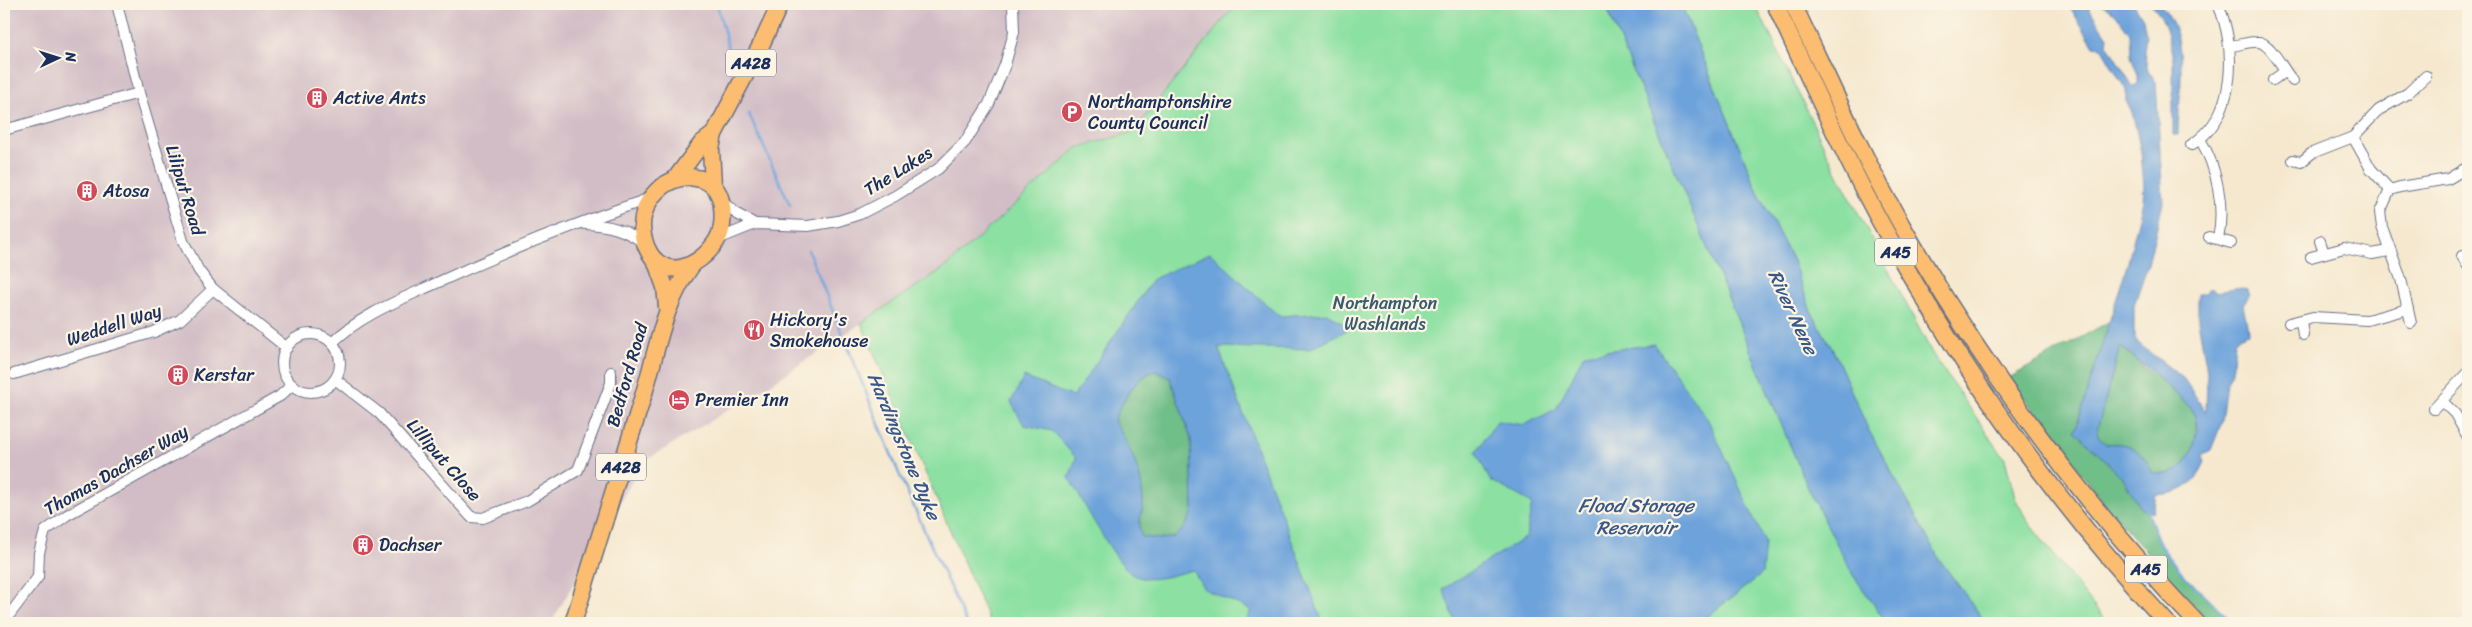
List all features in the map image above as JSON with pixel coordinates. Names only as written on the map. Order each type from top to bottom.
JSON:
[{"type":"highway","name":"A428","points":[[713,185],[710,148],[714,134],[762,43],[780,4]]},
{"type":"highway","name":"A45","points":[[1775,4],[1818,98],[1890,240],[1934,316],[1970,371],[2049,482],[2081,524],[2167,623]]},
{"type":"highway","name":"A45","points":[[1793,4],[1905,230],[1994,375],[2098,513],[2197,623]]},
{"type":"highway","name":"A428","points":[[676,178],[702,143],[714,134]]},
{"type":"highway","points":[[676,178],[701,178],[713,185],[721,201],[722,217],[718,239],[692,265],[672,269],[656,262],[646,245],[642,221],[648,199],[656,191],[676,178]]},
{"type":"highway","name":"Bedford Road","points":[[656,262],[665,287],[667,309]]},
{"type":"highway","name":"Bedford Road","points":[[573,623],[646,388],[667,309],[682,278],[692,265]]},
{"type":"street","name":"Liliput Road","points":[[117,4],[140,93],[183,241],[199,271],[213,289],[287,348]]},
{"type":"street","name":"The Lakes","points":[[718,239],[755,224],[808,226],[838,222],[860,214],[895,196],[938,169],[965,142],[988,104],[1005,64],[1014,32],[1013,4]]},
{"type":"street","points":[[2191,145],[2200,139],[2220,111],[2228,88],[2231,46],[2226,22],[2218,4]]},
{"type":"street","points":[[2231,46],[2258,42],[2265,44],[2276,56],[2284,72],[2293,81]]},
{"type":"street","points":[[2273,80],[2284,72]]},
{"type":"street","points":[[2293,160],[2301,162],[2312,153],[2353,137],[2379,110],[2408,93],[2426,76]]},
{"type":"street","points":[[4,130],[140,93]]},
{"type":"street","points":[[2353,137],[2371,169],[2390,190]]},
{"type":"street","points":[[2200,139],[2213,165],[2222,221],[2214,238],[2231,242]]},
{"type":"street","points":[[2410,323],[2401,280],[2389,251],[2380,212],[2390,190],[2448,179],[2468,167]]},
{"type":"street","points":[[332,343],[354,325],[407,296],[514,248],[648,199]]},
{"type":"street","name":"The Lakes","points":[[721,201],[737,214],[755,224]]},
{"type":"street","points":[[581,224],[607,225],[623,230],[646,245]]},
{"type":"street","points":[[2320,241],[2324,253]]},
{"type":"street","points":[[2311,257],[2344,248],[2372,254],[2389,251]]},
{"type":"street","points":[[2462,256],[2468,266]]},
{"type":"street","name":"Weddell Way","points":[[14,374],[154,332],[180,320],[213,289]]},
{"type":"street","points":[[2289,323],[2313,316],[2367,320],[2408,309]]},
{"type":"street","points":[[2301,321],[2304,335]]},
{"type":"street","points":[[308,334],[317,334],[332,343],[340,359],[335,379],[324,389],[316,392],[300,389],[292,385],[282,363],[287,348],[292,341],[308,334]]},
{"type":"street","name":"Lilliput Close","points":[[335,379],[380,412],[471,517],[483,518],[527,501],[578,470],[612,383],[611,372]]},
{"type":"street","points":[[2434,409],[2468,372]]},
{"type":"street","name":"Thomas Dachser Way","points":[[4,622],[38,577],[44,531],[66,515],[280,396],[292,385]]},
{"type":"street","points":[[2442,401],[2455,414],[2468,437]]},
{"type":"shaded area","points":[[4,4],[1236,4],[1133,132],[1077,148],[947,266],[769,385],[643,462],[551,623],[4,623]]},
{"type":"green space","name":"Northampton Washlands","points":[[1236,4],[1605,4],[1808,488],[1853,575],[1887,623],[990,623],[861,323],[947,266],[1077,148],[1133,132]]},
{"type":"green space","points":[[1687,4],[1755,4],[1835,169],[1933,355],[2005,459],[2015,498],[2028,522],[2107,623],[1986,623],[1939,559],[1868,429],[1835,354],[1810,309],[1793,261],[1758,193],[1682,6]]},
{"type":"green space","points":[[2110,321],[2086,425],[2133,486],[2149,514],[2162,548],[2169,558],[2186,578],[2233,623],[2210,623],[2105,505],[2009,378]]},
{"type":"green space","points":[[2120,347],[2131,354],[2146,370],[2183,398],[2192,410],[2196,426],[2194,446],[2185,463],[2171,473],[2152,473],[2143,458],[2134,449],[2122,444],[2106,444],[2098,437],[2096,430]]},
{"type":"green space","points":[[1156,371],[1170,378],[1191,439],[1193,511],[1185,527],[1175,537],[1159,539],[1142,537],[1138,526],[1143,502],[1114,420],[1125,398],[1136,383],[1149,373]]},
{"type":"water","name":"River Nene","points":[[1605,4],[1681,4],[1758,193],[1793,261],[1810,309],[1835,354],[1868,429],[1939,559],[1986,623],[1887,623],[1853,575],[1808,488]]},
{"type":"water","points":[[2068,4],[2086,4],[2108,37],[2107,44],[2132,85],[2138,84],[2138,76],[2131,56],[2130,34],[2115,13],[2099,4],[2134,4],[2143,19],[2146,34],[2144,53],[2148,70],[2156,82],[2163,203],[2148,264],[2134,305],[2134,336],[2138,343],[2184,379],[2206,412],[2207,372],[2198,320],[2198,294],[2206,294],[2208,290],[2213,289],[2215,292],[2242,288],[2247,290],[2249,296],[2243,304],[2248,333],[2239,337],[2235,342],[2232,372],[2227,382],[2222,422],[2211,450],[2202,455],[2205,462],[2202,469],[2198,476],[2186,487],[2172,493],[2156,494],[2153,513],[2141,509],[2124,479],[2075,431],[2128,262],[2143,201],[2144,186],[2141,152],[2133,115],[2126,101],[2126,90],[2101,47],[2094,46]],"holes":[[[2120,347],[2180,397],[2192,410],[2196,426],[2194,446],[2185,463],[2171,473],[2153,473],[2144,458],[2135,449],[2123,444],[2106,444],[2098,437],[2097,430]]]},
{"type":"water","points":[[2151,4],[2160,4],[2170,18],[2180,49],[2181,84],[2178,135],[2173,135],[2173,59],[2170,44],[2160,15]]},
{"type":"water","points":[[1210,253],[1279,316],[1327,313],[1351,328],[1309,349],[1218,347],[1323,623],[1245,623],[1251,610],[1204,589],[1193,570],[1171,576],[1147,579],[1133,575],[1126,569],[1109,546],[1069,478],[1076,458],[1052,431],[1024,425],[1011,402],[1024,377],[1073,397],[1153,279]],"holes":[[[1156,371],[1170,378],[1191,439],[1193,511],[1185,527],[1175,537],[1159,539],[1142,537],[1140,522],[1143,499],[1140,477],[1129,448],[1114,420],[1130,390],[1142,378]]]},
{"type":"water","name":"Flood Storage Reservoir","points":[[1654,344],[1708,420],[1765,542],[1762,574],[1699,623],[1456,623],[1443,589],[1526,537],[1532,503],[1490,480],[1476,452],[1497,421],[1524,425],[1556,409],[1584,354]]},
{"type":"waterway","name":"Hardingstone Dyke","points":[[717,4],[732,62]]},
{"type":"waterway","name":"Hardingstone Dyke","points":[[749,114],[790,205]]},
{"type":"waterway","name":"Hardingstone Dyke","points":[[808,250],[900,476],[966,623]]},
{"type":"waterway","points":[[2147,510],[2163,549],[2187,579],[2233,623]]},
{"type":"place","name":"Active Ants","points":[[317,98]]},
{"type":"place","name":"Northamptonshire County Council","points":[[1072,112]]},
{"type":"place","name":"Atosa","points":[[87,191]]},
{"type":"place","name":"Hickory's Smokehouse","points":[[754,330]]},
{"type":"place","name":"Kerstar","points":[[178,375]]},
{"type":"place","name":"Premier Inn","points":[[679,400]]},
{"type":"place","name":"Dachser","points":[[363,545]]}]
